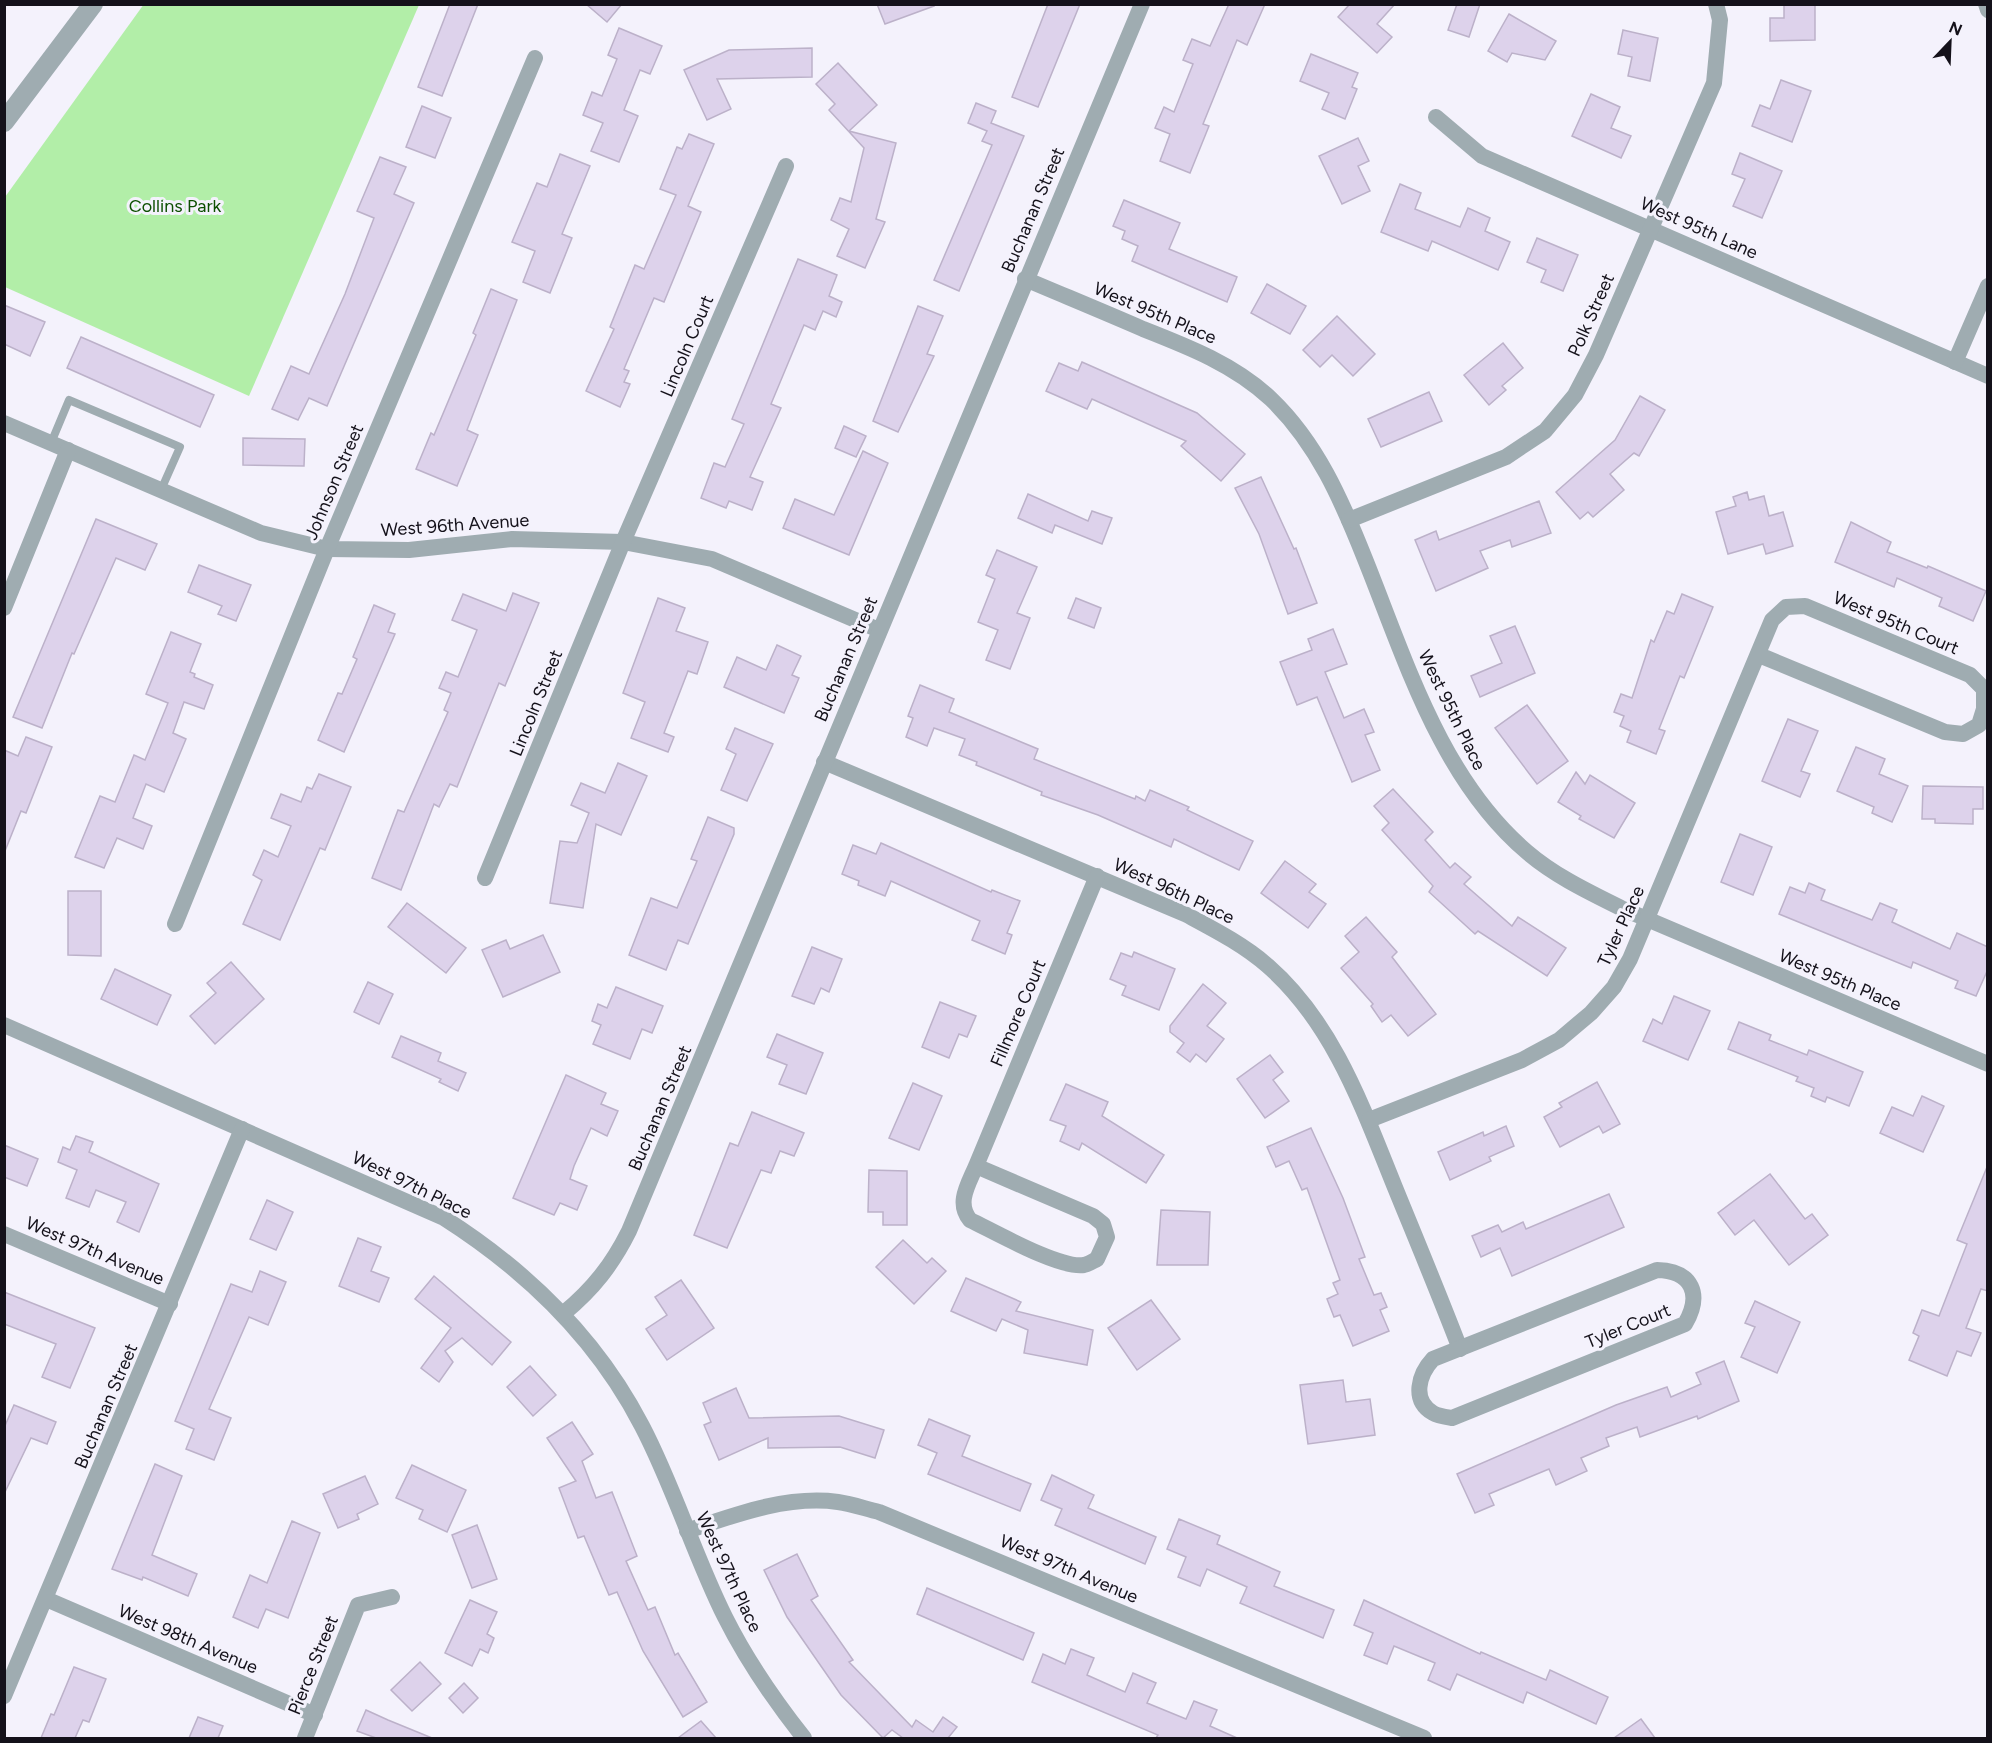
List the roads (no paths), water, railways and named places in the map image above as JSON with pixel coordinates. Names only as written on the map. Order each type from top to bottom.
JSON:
[{"type":"street","points":[[4,122],[93,4]]},
{"type":"street","name":"Buchanan Street","points":[[564,1313],[592,1290],[617,1256],[629,1232],[1025,279],[1142,4]]},
{"type":"street","name":"Polk Street","points":[[1349,520],[1506,457],[1545,431],[1575,395],[1596,355],[1714,82],[1720,20],[1716,4]]},
{"type":"street","points":[[1986,4],[1988,10]]},
{"type":"street","name":"Johnson Street","points":[[175,924],[327,549],[535,58]]},
{"type":"street","name":"West 95th Lane","points":[[1436,117],[1482,156],[1988,376]]},
{"type":"street","name":"Lincoln Court","points":[[623,542],[786,166]]},
{"type":"street","name":"West 95th Place","points":[[1025,279],[1201,353],[1236,372],[1270,399],[1299,430],[1322,463],[1349,520],[1409,671],[1457,771],[1492,817],[1527,853],[1573,884],[1646,919],[1988,1064]]},
{"type":"street","points":[[1955,362],[1987,290]]},
{"type":"street","name":"West 96th Avenue","points":[[4,423],[261,532],[327,549],[409,550],[512,539],[623,542],[712,559],[879,630]]},
{"type":"street","points":[[4,608],[9,582],[68,450]]},
{"type":"street","name":"Lincoln Street","points":[[485,878],[623,542]]},
{"type":"street","name":"West 95th Court","points":[[1805,606],[1970,675],[1984,689],[1984,709],[1979,725],[1962,734],[1945,732],[1759,655],[1772,620],[1786,607],[1805,606]]},
{"type":"street","name":"Tyler Place","points":[[1369,1120],[1522,1060],[1558,1040],[1591,1013],[1614,987],[1630,959],[1759,655]]},
{"type":"street","name":"West 96th Place","points":[[825,762],[1187,915],[1229,937],[1268,966],[1299,998],[1327,1036],[1369,1120],[1461,1349]]},
{"type":"street","name":"Fillmore Court","points":[[976,1166],[1093,1216],[1102,1224],[1107,1237],[1097,1259],[1085,1264],[1067,1264],[970,1220],[963,1211],[963,1198],[976,1166],[1097,876]]},
{"type":"street","name":"West 97th Place","points":[[4,1025],[444,1218],[489,1247],[564,1313],[604,1364],[642,1426],[725,1617],[760,1679],[804,1738]]},
{"type":"street","name":"Buchanan Street","points":[[4,1696],[242,1129]]},
{"type":"street","name":"West 97th Avenue","points":[[4,1234],[170,1304]]},
{"type":"street","name":"Tyler Court","points":[[1657,1270],[1671,1270],[1689,1282],[1694,1296],[1693,1310],[1685,1324],[1452,1418],[1433,1413],[1420,1399],[1419,1381],[1423,1369],[1433,1359],[1461,1349],[1657,1270]]},
{"type":"street","name":"West 97th Avenue","points":[[687,1531],[741,1512],[793,1503],[837,1502],[879,1512],[1424,1738]]},
{"type":"street","name":"Pierce Street","points":[[305,1738],[358,1605],[392,1596]]},
{"type":"street","name":"West 98th Avenue","points":[[46,1599],[315,1714]]},
{"type":"lane","points":[[51,443],[69,400],[180,447],[161,490]]},
{"type":"park label","name":"Collins Park","points":[[175,206]]}]
